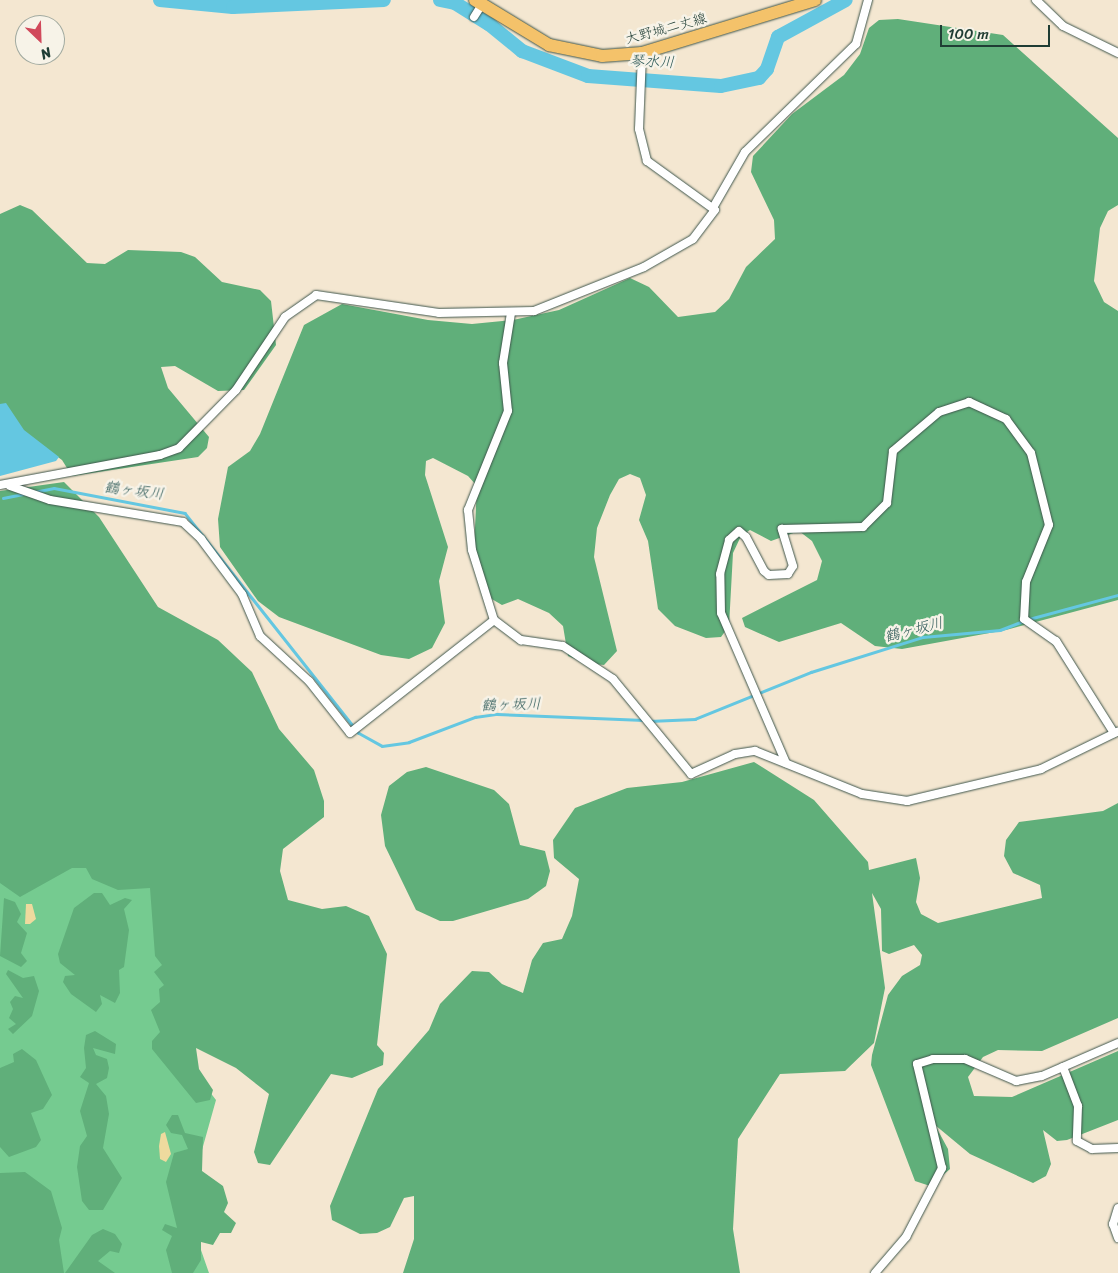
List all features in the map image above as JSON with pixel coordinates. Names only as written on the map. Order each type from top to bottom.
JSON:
[{"type":"main road","name":"大野城二丈線","points":[[477,8],[537,39],[563,50],[602,56],[642,53],[814,0]]},
{"type":"street","points":[[3,485],[152,457],[179,448],[236,390],[286,317],[316,295],[440,313],[511,313],[534,311],[644,267],[700,234],[715,214],[714,206],[745,152],[856,44],[868,0]]},
{"type":"street","points":[[1036,0],[1063,26],[1118,53]]},
{"type":"street","points":[[642,53],[639,129],[646,161],[714,206]]},
{"type":"street","points":[[511,313],[504,363],[508,411],[468,510],[472,550],[494,620],[521,640],[563,646],[613,679],[644,714],[691,774],[748,751],[786,762],[862,794],[900,802],[1042,769],[1116,732],[1056,641],[1024,619],[1026,582],[1049,525],[1032,453],[1006,419],[969,402],[939,412],[893,451],[887,503],[863,527],[782,529],[793,566],[788,574],[769,575],[746,537],[734,533],[720,574],[721,614],[786,762]]},
{"type":"street","points":[[3,485],[50,500],[183,522],[201,538],[242,594],[260,636],[309,681],[350,733],[494,620]]},
{"type":"street","points":[[876,1273],[906,1237],[942,1168],[917,1064],[933,1059],[965,1059],[1016,1081],[1063,1067],[1118,1043]]},
{"type":"street","points":[[1063,1067],[1078,1106],[1077,1141],[1092,1149],[1118,1148]]},
{"type":"street","points":[[1118,1208],[1113,1224],[1118,1238]]},
{"type":"green space","points":[[898,19],[1003,35],[1118,138],[1118,205],[1108,211],[1100,228],[1094,281],[1104,302],[1118,311],[1118,600],[1006,630],[902,649],[875,646],[841,623],[779,642],[745,627],[742,618],[817,580],[822,561],[812,541],[799,531],[771,541],[750,530],[741,536],[733,553],[729,626],[721,637],[706,638],[675,626],[658,609],[648,541],[639,520],[646,495],[640,478],[630,474],[619,479],[610,495],[597,528],[594,557],[617,651],[604,665],[585,663],[568,656],[563,626],[549,613],[518,599],[502,605],[490,598],[474,549],[477,486],[468,476],[433,458],[426,461],[425,475],[448,547],[439,581],[445,623],[432,648],[409,659],[381,655],[279,617],[258,601],[220,547],[218,519],[228,467],[250,451],[260,434],[304,325],[342,304],[428,320],[472,324],[513,320],[559,310],[630,278],[649,287],[678,317],[715,312],[729,299],[746,267],[775,239],[774,220],[751,172],[753,156],[792,114],[844,75],[860,54],[869,28],[879,20]]},
{"type":"green space","points":[[20,205],[32,210],[87,263],[105,264],[128,250],[181,252],[195,257],[222,282],[260,290],[271,301],[276,345],[244,390],[218,391],[175,366],[161,367],[168,388],[209,437],[207,448],[198,457],[72,476],[62,460],[23,432],[0,407],[0,214]]},
{"type":"green space","points":[[64,482],[99,517],[158,607],[218,640],[252,672],[279,729],[314,770],[324,801],[324,817],[283,849],[280,871],[288,900],[322,909],[346,906],[369,916],[387,954],[377,1045],[384,1053],[383,1065],[352,1078],[331,1074],[270,1165],[258,1163],[254,1152],[269,1094],[236,1068],[196,1048],[199,1069],[213,1090],[210,1100],[196,1103],[152,1049],[152,1041],[160,1032],[151,1010],[160,1002],[159,989],[164,985],[154,972],[162,965],[155,956],[150,888],[118,890],[92,879],[86,868],[72,868],[20,897],[0,883],[0,491]]},
{"type":"green space","points":[[0,746],[174,899],[186,1061],[216,1100],[186,1207],[209,1273],[0,1273]]},
{"type":"green space","points":[[754,762],[814,800],[868,862],[869,870],[916,858],[920,878],[916,902],[921,914],[938,923],[1042,898],[1040,885],[1013,873],[1004,856],[1006,840],[1019,822],[1103,811],[1118,803],[1118,1018],[1042,1051],[998,1050],[983,1057],[968,1077],[974,1096],[1012,1097],[1118,1051],[1118,1120],[1067,1140],[1057,1141],[1043,1130],[1051,1164],[1046,1176],[1033,1183],[970,1154],[935,1125],[948,1149],[950,1169],[930,1186],[915,1181],[871,1065],[888,995],[902,976],[920,965],[922,955],[914,945],[889,954],[882,951],[881,909],[872,893],[885,988],[874,1043],[845,1071],[780,1074],[738,1139],[733,1229],[740,1273],[403,1273],[414,1239],[414,1196],[404,1198],[390,1227],[377,1233],[360,1234],[332,1220],[330,1206],[378,1089],[429,1030],[440,1004],[472,971],[489,972],[502,984],[523,993],[532,960],[543,943],[562,939],[572,916],[579,879],[554,858],[553,840],[575,808],[627,788],[682,782]]},
{"type":"green space","points":[[426,767],[494,790],[509,804],[520,845],[545,851],[550,871],[546,886],[528,899],[453,921],[440,921],[416,910],[385,846],[381,815],[389,786],[407,772]]},
{"type":"green space","points":[[94,893],[102,893],[110,905],[125,898],[132,900],[124,909],[129,930],[124,967],[119,970],[120,993],[115,1003],[100,995],[102,1004],[96,1012],[71,994],[63,982],[65,976],[75,975],[60,963],[58,954],[74,908]]},
{"type":"green space","points":[[4,898],[15,902],[21,914],[17,922],[27,933],[21,953],[27,961],[21,967],[0,956]]},
{"type":"green space","points":[[8,970],[23,978],[34,976],[39,991],[32,1016],[13,1034],[8,1029],[16,1024],[9,1018],[13,1009],[10,1002],[15,996],[23,998],[6,974]]},
{"type":"green space","points":[[95,1031],[116,1044],[115,1054],[93,1048],[96,1055],[107,1059],[109,1068],[107,1078],[96,1084],[106,1096],[109,1114],[103,1148],[122,1178],[103,1210],[89,1210],[82,1201],[77,1167],[80,1146],[87,1136],[80,1111],[89,1083],[80,1077],[86,1068],[84,1048],[86,1035]]},
{"type":"green space","points":[[22,1049],[36,1060],[52,1095],[43,1109],[31,1113],[41,1140],[36,1147],[9,1157],[0,1147],[0,1068],[14,1062],[13,1054]]},
{"type":"green space","points":[[172,1115],[178,1115],[185,1133],[203,1137],[202,1171],[223,1186],[228,1203],[224,1212],[236,1223],[231,1233],[220,1233],[213,1245],[201,1242],[201,1260],[193,1273],[172,1273],[166,1250],[172,1236],[162,1230],[165,1224],[177,1228],[166,1182],[174,1153],[188,1149],[182,1135],[171,1133],[166,1125]]},
{"type":"green space","points":[[25,1172],[51,1191],[62,1228],[59,1240],[64,1273],[0,1273],[0,1173]]},
{"type":"green space","points":[[103,1229],[115,1234],[122,1244],[119,1253],[110,1251],[98,1261],[115,1273],[65,1273],[92,1235]]},
{"type":"sand","points":[[26,904],[32,904],[36,919],[30,924],[25,924]]},
{"type":"sand","points":[[165,1132],[171,1154],[166,1162],[160,1159],[159,1146],[161,1134]]},
{"type":"water","points":[[6,403],[24,430],[59,457],[56,461],[0,476],[0,404]]},
{"type":"waterway","name":"琴水川","points":[[160,0],[233,7],[384,0]]},
{"type":"waterway","name":"琴水川","points":[[440,0],[455,3],[489,24],[522,51],[588,76],[721,86],[759,78],[767,69],[778,37],[846,0]]},
{"type":"waterway","name":"鶴ヶ坂川","points":[[34,492],[54,488],[185,513],[359,733],[382,746],[409,742],[475,717],[497,714],[644,720]]},
{"type":"waterway","name":"鶴ヶ坂川","points":[[3,498],[23,494]]},
{"type":"waterway","name":"鶴ヶ坂川","points":[[1029,619],[1118,595]]},
{"type":"waterway","name":"鶴ヶ坂川","points":[[649,721],[695,719],[811,672],[923,637],[1000,630],[1024,621]]}]
